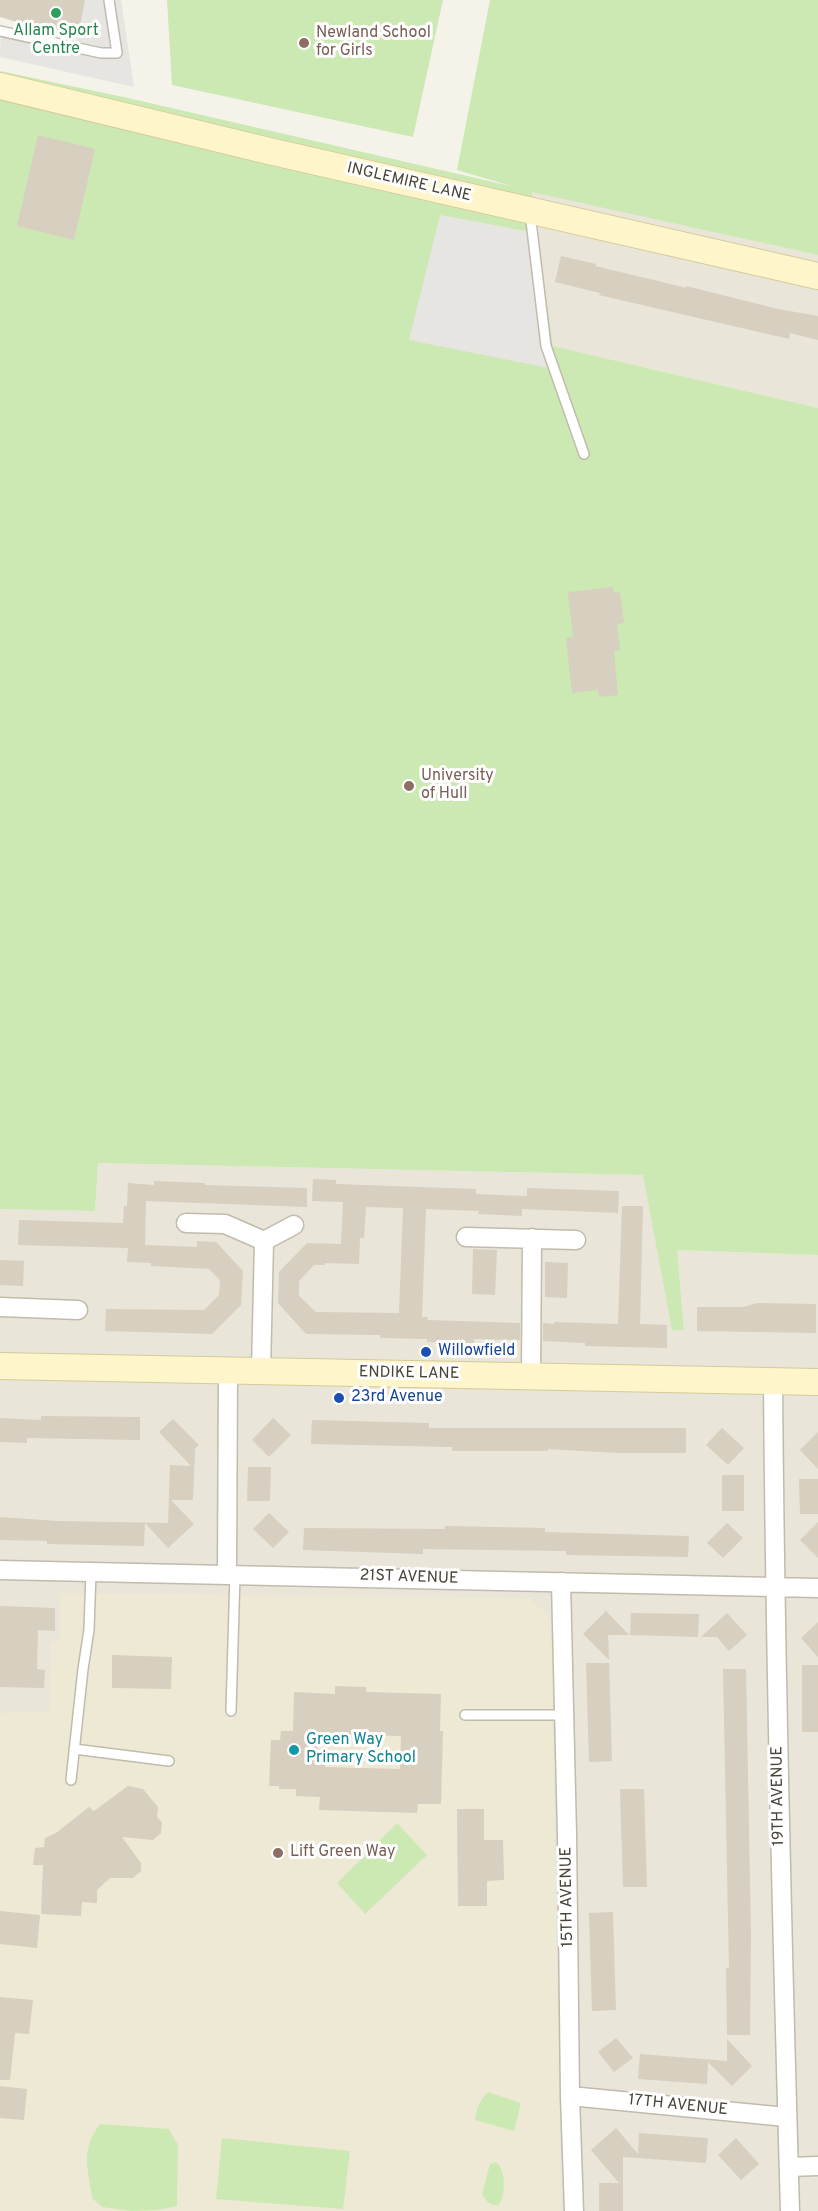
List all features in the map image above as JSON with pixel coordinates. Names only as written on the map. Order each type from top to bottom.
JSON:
[{"type":"street","name":"INGLEMIRE LANE","points":[[0,86],[269,151],[818,276]]},
{"type":"street","points":[[186,1223],[225,1224],[264,1241]]},
{"type":"street","points":[[264,1241],[294,1225]]},
{"type":"street","points":[[466,1237],[576,1240]]},
{"type":"street","points":[[531,1376],[532,1238]]},
{"type":"street","points":[[261,1371],[264,1241]]},
{"type":"street","points":[[0,1307],[78,1310]]},
{"type":"street","name":"ENDIKE LANE","points":[[0,1366],[818,1382]]},
{"type":"street","points":[[228,1370],[231,1574]]},
{"type":"street","name":"19TH AVENUE","points":[[773,1380],[775,1587],[790,2211]]},
{"type":"street","name":"21ST AVENUE","points":[[0,1570],[818,1587]]},
{"type":"street","name":"15TH AVENUE","points":[[561,1582],[574,2211]]},
{"type":"street","name":"17TH AVENUE","points":[[570,2096],[786,2117]]},
{"type":"street","points":[[789,2167],[818,2166]]},
{"type":"lane","points":[[0,31],[101,52],[117,53],[108,0]]},
{"type":"lane","points":[[530,211],[546,346],[584,454]]},
{"type":"lane","points":[[71,1780],[82,1669],[89,1630],[91,1571]]},
{"type":"lane","points":[[231,1574],[231,1711]]},
{"type":"lane","points":[[465,1715],[564,1715]]},
{"type":"lane","points":[[74,1749],[170,1761]]},
{"type":"shaded area","points":[[85,0],[121,0],[134,87],[0,57],[1,25],[76,42]]},
{"type":"shaded area","points":[[532,191],[818,255],[818,408],[553,346]]},
{"type":"shaded area","points":[[440,215],[532,232],[554,369],[409,340]]},
{"type":"shaded area","points":[[98,1163],[643,1175],[684,1330],[677,1250],[818,1255],[818,2211],[0,2211],[0,1209],[95,1211]]},
{"type":"shaded area","name":"Lift Green Way","points":[[60,1593],[529,1598],[551,1617],[561,2211],[0,2211],[0,1713],[50,1712],[51,1642],[60,1642]]},
{"type":"green space","name":"Newland School for Girls","points":[[167,0],[443,0],[413,137],[172,85]]},
{"type":"green space","name":"University of Hull","points":[[490,0],[818,0],[818,255],[532,192],[553,346],[818,408],[818,1255],[677,1250],[684,1330],[672,1330],[643,1175],[98,1163],[95,1211],[0,1209],[0,71],[515,187],[457,170]]},
{"type":"green space","points":[[397,1823],[427,1855],[365,1914],[337,1883]]},
{"type":"green space","points":[[488,2092],[521,2103],[514,2131],[475,2120],[482,2098]]},
{"type":"green space","points":[[100,2124],[169,2129],[178,2145],[177,2206],[158,2210],[132,2211],[102,2207],[92,2198],[87,2160],[90,2143]]},
{"type":"green space","points":[[222,2138],[350,2151],[343,2209],[216,2199]]},
{"type":"green space","points":[[496,2162],[502,2171],[504,2182],[499,2205],[493,2205],[482,2194],[490,2164]]},
{"type":"building","name":"Allam Sport Centre","points":[[0,0],[85,0],[78,36],[53,33],[0,17]]},
{"type":"building","points":[[38,135],[95,149],[74,240],[17,226]]},
{"type":"building","points":[[561,256],[686,288],[686,286],[778,309],[818,316],[818,340],[790,333],[789,339],[599,295],[600,293],[555,282]]},
{"type":"building","points":[[613,587],[614,593],[620,592],[624,623],[617,624],[620,650],[614,651],[618,695],[599,697],[598,690],[572,693],[566,638],[573,637],[568,592]]},
{"type":"building","points":[[313,1179],[336,1180],[336,1184],[476,1189],[476,1194],[527,1196],[527,1188],[619,1191],[618,1213],[522,1209],[522,1216],[478,1214],[479,1211],[426,1209],[422,1317],[428,1317],[427,1320],[520,1323],[520,1340],[474,1339],[474,1344],[427,1342],[427,1339],[380,1338],[380,1335],[306,1334],[278,1303],[279,1272],[307,1243],[341,1244],[343,1202],[312,1201]],"holes":[[[366,1207],[403,1208],[399,1313],[316,1312],[299,1296],[299,1281],[314,1265],[359,1264],[360,1238],[364,1238]]]},
{"type":"building","points":[[154,1181],[307,1188],[307,1207],[146,1201],[145,1245],[197,1247],[197,1241],[216,1242],[243,1271],[241,1305],[212,1334],[105,1331],[106,1309],[204,1310],[219,1295],[220,1280],[209,1269],[151,1266],[151,1263],[127,1262],[128,1248],[18,1245],[19,1220],[123,1223],[124,1206],[127,1206],[128,1183],[154,1185]]},
{"type":"building","points":[[622,1206],[643,1206],[640,1324],[667,1325],[667,1348],[585,1346],[585,1343],[543,1341],[543,1323],[618,1324]]},
{"type":"building","points":[[473,1249],[497,1250],[495,1295],[472,1294]]},
{"type":"building","points":[[0,1260],[24,1261],[23,1286],[0,1285]]},
{"type":"building","points":[[545,1262],[568,1263],[567,1298],[545,1297]]},
{"type":"building","points":[[758,1303],[816,1304],[816,1333],[697,1331],[697,1307],[743,1307]]},
{"type":"building","points":[[41,1416],[140,1417],[140,1440],[27,1438],[27,1443],[0,1442],[0,1418],[41,1420]]},
{"type":"building","points":[[273,1418],[291,1435],[269,1457],[252,1440]]},
{"type":"building","points":[[173,1419],[199,1445],[195,1449],[193,1500],[171,1500],[194,1524],[168,1548],[145,1523],[144,1546],[47,1544],[47,1541],[0,1540],[0,1517],[57,1521],[168,1523],[170,1465],[191,1466],[159,1432]]},
{"type":"building","points":[[312,1420],[429,1423],[429,1428],[686,1428],[686,1453],[617,1453],[548,1449],[548,1451],[452,1451],[452,1447],[311,1444]]},
{"type":"building","points":[[722,1428],[744,1448],[728,1465],[706,1445]]},
{"type":"building","points":[[818,1432],[818,1469],[800,1450]]},
{"type":"building","points":[[248,1467],[271,1467],[270,1501],[247,1501]]},
{"type":"building","points":[[722,1475],[744,1475],[744,1511],[722,1511]]},
{"type":"building","points":[[799,1479],[818,1479],[818,1514],[800,1514]]},
{"type":"building","points":[[269,1513],[289,1532],[273,1548],[253,1529]]},
{"type":"building","points":[[818,1522],[818,1558],[800,1540]]},
{"type":"building","points":[[727,1523],[743,1538],[723,1558],[707,1543]]},
{"type":"building","points":[[445,1526],[545,1528],[545,1532],[689,1536],[688,1557],[566,1555],[566,1551],[423,1549],[423,1554],[303,1550],[304,1528],[445,1529]]},
{"type":"building","points":[[0,1606],[55,1608],[55,1631],[38,1630],[37,1669],[45,1670],[44,1688],[0,1687]]},
{"type":"building","points":[[606,1611],[629,1635],[608,1635],[609,1660],[583,1634]]},
{"type":"building","points":[[631,1613],[699,1614],[698,1637],[630,1635]]},
{"type":"building","points":[[727,1613],[747,1635],[729,1651],[717,1637],[701,1637]]},
{"type":"building","points":[[818,1622],[818,1657],[801,1638]]},
{"type":"building","points":[[112,1655],[172,1657],[171,1689],[112,1688]]},
{"type":"building","points":[[586,1663],[609,1663],[612,1761],[589,1762]]},
{"type":"building","points":[[802,1665],[818,1665],[818,1732],[802,1732]]},
{"type":"building","points":[[723,1669],[746,1669],[751,1935],[750,2035],[727,2035],[726,1968],[729,1968]]},
{"type":"building","name":"Green Way Primary School","points":[[335,1686],[366,1687],[366,1692],[441,1694],[440,1731],[443,1731],[441,1804],[418,1804],[417,1813],[319,1810],[320,1797],[296,1796],[296,1789],[279,1789],[279,1786],[269,1786],[271,1740],[280,1740],[281,1731],[293,1731],[294,1692],[335,1694]],"holes":[[[318,1734],[401,1736],[400,1769],[325,1767],[325,1762],[317,1762]]]},
{"type":"building","points":[[128,1786],[143,1789],[158,1807],[157,1817],[162,1822],[161,1833],[153,1840],[122,1837],[141,1863],[141,1871],[133,1878],[110,1878],[97,1890],[97,1903],[82,1902],[81,1916],[41,1914],[43,1865],[33,1865],[35,1848],[44,1847],[45,1838],[56,1833],[89,1807],[94,1811]]},
{"type":"building","points":[[620,1789],[644,1789],[647,1887],[623,1887]]},
{"type":"building","points":[[457,1809],[484,1809],[484,1840],[503,1840],[504,1880],[487,1881],[487,1906],[458,1906]]},
{"type":"building","points":[[0,1911],[40,1915],[37,1948],[0,1944]]},
{"type":"building","points":[[613,1912],[616,2010],[592,2011],[589,1913]]},
{"type":"building","points":[[0,1997],[33,2000],[29,2034],[15,2033],[10,2080],[0,2080]]},
{"type":"building","points":[[616,2038],[633,2058],[614,2072],[598,2052]]},
{"type":"building","points":[[727,2039],[752,2066],[732,2086],[708,2062],[707,2084],[638,2079],[640,2054],[727,2061]]},
{"type":"building","points":[[0,2086],[27,2089],[24,2120],[0,2118]]},
{"type":"building","points":[[616,2128],[638,2154],[639,2133],[708,2138],[706,2163],[623,2157],[623,2211],[599,2211],[599,2183],[619,2183],[591,2150]]},
{"type":"building","points":[[736,2138],[759,2164],[741,2180],[718,2155]]},
{"type":"place","name":"Allam Sport Centre","points":[[56,13]]},
{"type":"place","name":"Newland School for Girls","points":[[304,43]]},
{"type":"place","name":"University of Hull","points":[[409,786]]},
{"type":"place","name":"Willowfield","points":[[426,1352]]},
{"type":"place","name":"23rd Avenue","points":[[339,1398]]},
{"type":"place","name":"Green Way Primary School","points":[[294,1750]]},
{"type":"place","name":"Lift Green Way","points":[[278,1853]]}]
